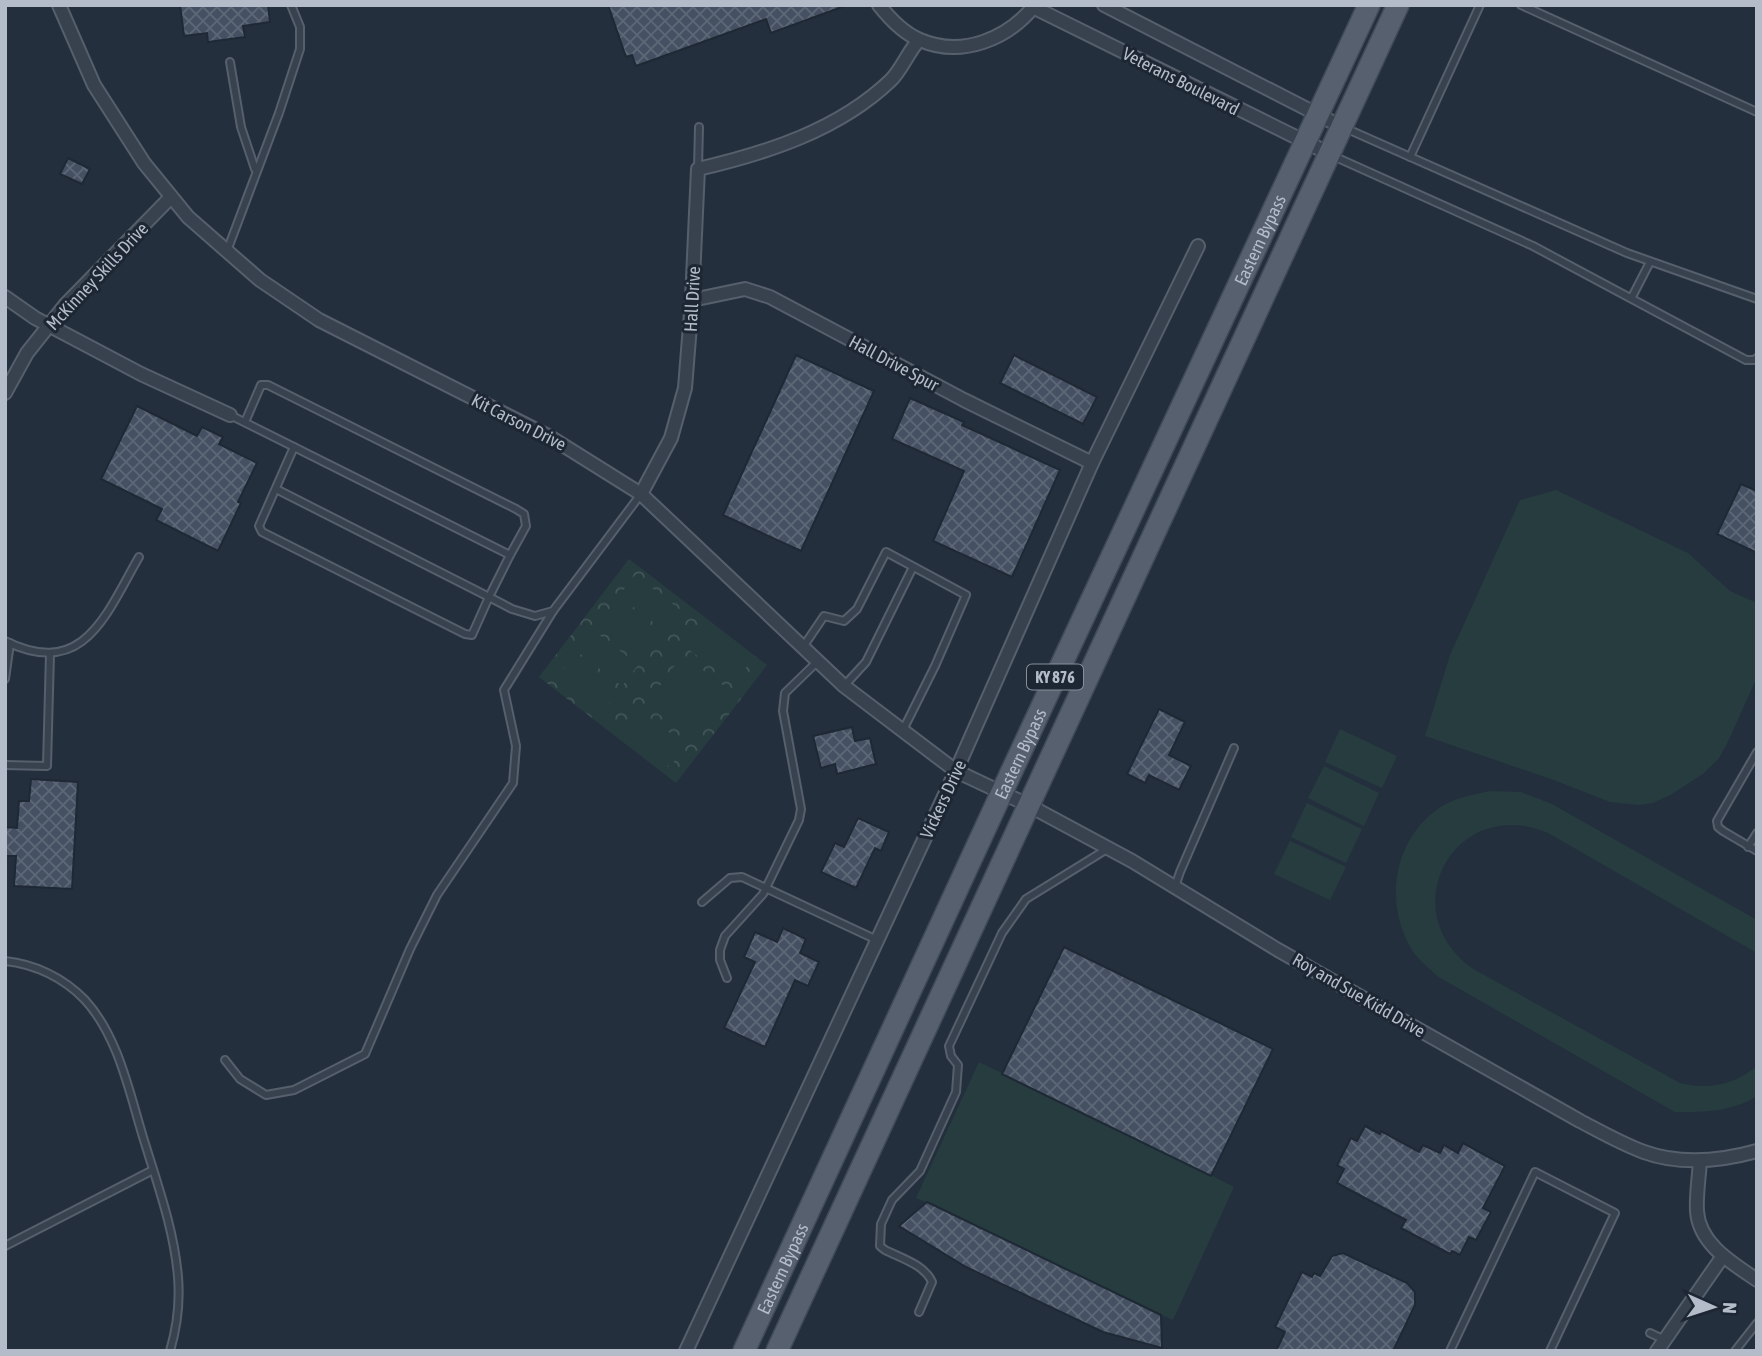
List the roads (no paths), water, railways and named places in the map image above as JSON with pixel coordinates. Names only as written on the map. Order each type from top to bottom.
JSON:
[{"type":"main road","name":"Eastern Bypass","points":[[744,1351],[1369,5]]},
{"type":"main road","name":"Eastern Bypass","points":[[777,1351],[1398,5]]},
{"type":"street","name":"Kit Carson Drive","points":[[59,5],[74,45],[106,106],[137,154],[171,197],[226,253],[319,320],[550,437],[641,494],[844,686],[956,771],[1028,805]]},
{"type":"street","points":[[879,5],[892,22],[919,40],[946,47],[979,45],[1010,31],[1034,6]]},
{"type":"street","name":"Veterans Boulevard","points":[[1104,5],[1342,127]]},
{"type":"street","name":"Veterans Boulevard","points":[[1034,6],[1330,154]]},
{"type":"street","points":[[698,169],[760,152],[837,120],[889,82],[919,40]]},
{"type":"street","name":"Hall Drive","points":[[641,494],[671,438],[683,401],[692,300],[698,169]]},
{"type":"street","name":"McKinney Skills Drive","points":[[5,393],[27,353],[66,304],[171,197]]},
{"type":"street","name":"Vickers Drive","points":[[686,1351],[956,771],[1092,463],[1198,246]]},
{"type":"street","name":"Hall Drive Spur","points":[[692,300],[745,289],[770,297],[964,400],[1092,463]]},
{"type":"street","points":[[5,298],[50,326],[141,374],[230,415]]},
{"type":"street","name":"Roy and Sue Kidd Drive","points":[[1028,805],[1109,848],[1278,950],[1580,1121],[1646,1153],[1700,1161]]},
{"type":"street","points":[[1757,1151],[1732,1158],[1700,1161],[1697,1212],[1702,1230],[1723,1256],[1757,1280]]},
{"type":"street","points":[[1661,1346],[1723,1256]]},
{"type":"lane","points":[[226,253],[279,113],[300,48],[300,27],[291,5]]},
{"type":"lane","points":[[1409,157],[1480,5]]},
{"type":"lane","points":[[1521,5],[1757,112]]},
{"type":"lane","points":[[230,62],[241,127],[256,170]]},
{"type":"lane","points":[[698,169],[699,127]]},
{"type":"lane","points":[[1342,127],[1650,262],[1757,299]]},
{"type":"lane","points":[[1330,154],[1494,226],[1632,297],[1746,360],[1757,358]]},
{"type":"lane","points":[[1632,297],[1650,262]]},
{"type":"lane","points":[[245,422],[261,385],[268,385],[524,514],[526,526],[472,635],[465,634],[262,532],[259,526],[294,447]]},
{"type":"lane","points":[[230,415],[510,555]]},
{"type":"lane","points":[[276,489],[512,609],[535,616],[553,611]]},
{"type":"lane","name":"Hall Drive","points":[[225,1060],[240,1079],[266,1095],[294,1090],[365,1054],[410,949],[437,895],[513,783],[516,746],[504,690],[553,611],[641,494]]},
{"type":"lane","points":[[803,647],[824,616],[844,621],[857,609],[886,552],[966,595],[902,732]]},
{"type":"lane","points":[[5,679],[7,642],[23,650],[50,654],[71,649],[90,637],[139,556]]},
{"type":"lane","points":[[844,686],[866,662],[913,567]]},
{"type":"lane","points":[[5,765],[47,766],[50,654]]},
{"type":"lane","points":[[727,978],[720,960],[725,936],[740,922],[766,888],[799,820],[801,809],[783,699],[785,693],[818,661]]},
{"type":"lane","points":[[1175,887],[1234,748]]},
{"type":"lane","points":[[1757,752],[1717,821],[1718,827],[1723,831],[1757,851]]},
{"type":"lane","points":[[1748,847],[1757,833]]},
{"type":"lane","points":[[919,1312],[932,1282],[930,1276],[924,1269],[885,1250],[880,1246],[879,1236],[892,1200],[920,1171],[956,1092],[958,1065],[951,1056],[949,1046],[1002,933],[1027,899],[1109,848]]},
{"type":"lane","points":[[702,902],[736,876],[877,940]]},
{"type":"lane","points":[[5,961],[30,965],[62,981],[86,1001],[96,1014],[116,1053],[172,1231],[179,1280],[179,1302],[170,1351]]},
{"type":"lane","points":[[5,1246],[153,1170]]},
{"type":"lane","points":[[1450,1351],[1535,1172],[1615,1213],[1549,1351]]},
{"type":"lane","points":[[5,1239],[13,1242]]},
{"type":"lane","points":[[1735,1351],[1757,1323]]},
{"type":"lane","points":[[1650,1333],[1661,1346]]}]
